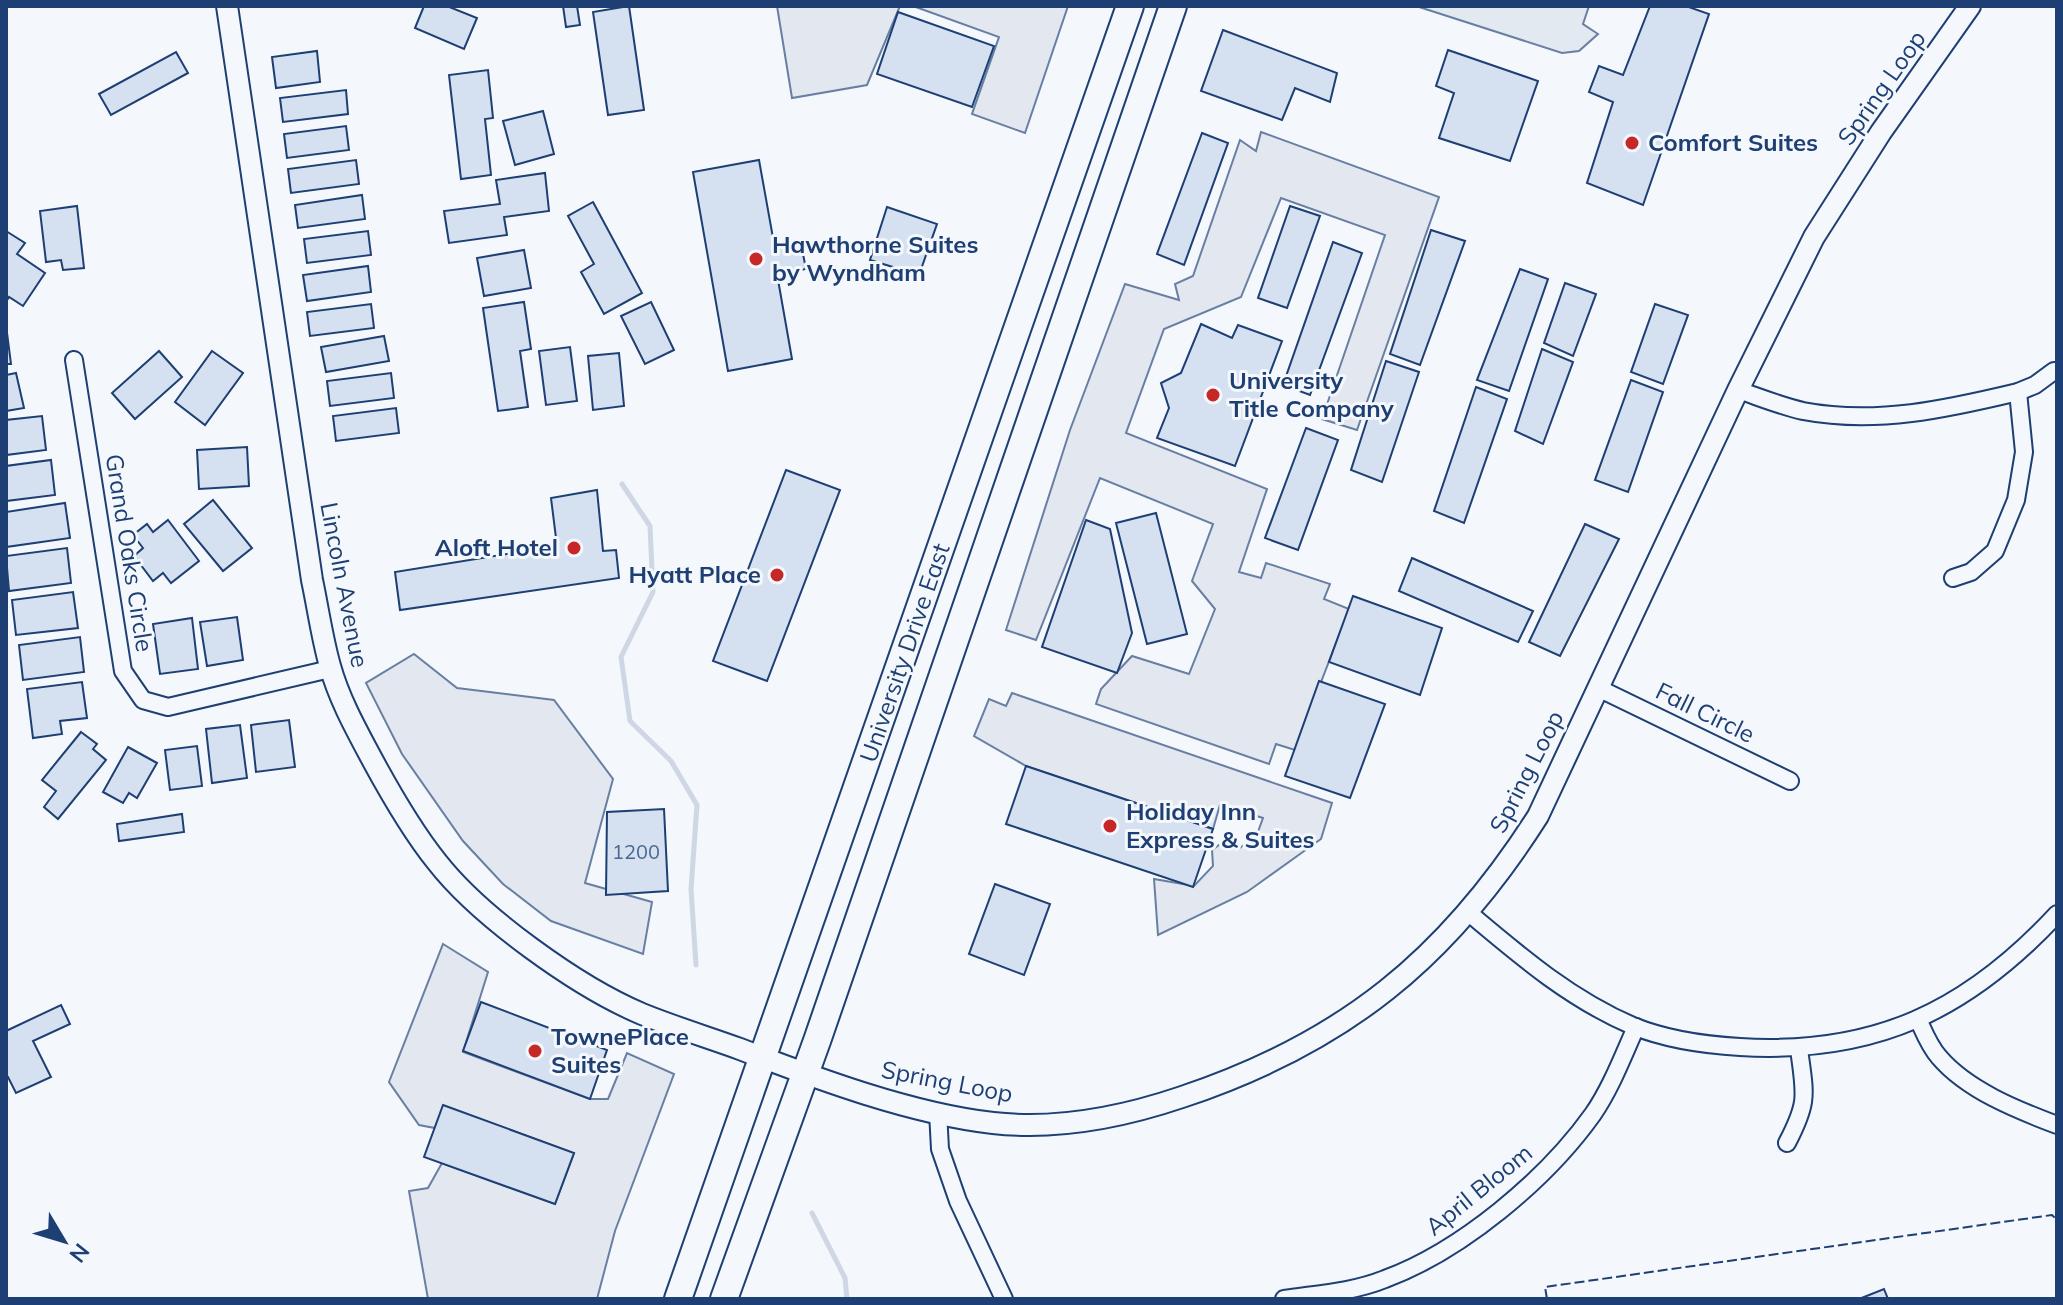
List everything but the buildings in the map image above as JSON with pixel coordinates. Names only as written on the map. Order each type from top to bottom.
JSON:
[{"type":"main road","name":"University Drive East","points":[[678,1299],[1130,6]]},
{"type":"main road","name":"University Drive East","points":[[724,1299],[1173,6]]},
{"type":"main road","points":[[985,421],[1027,433]]},
{"type":"street","name":"Lincoln Avenue","points":[[227,6],[310,565],[330,669],[355,728],[398,806],[438,864],[489,915],[564,970],[639,1013],[805,1073]]},
{"type":"street","name":"Spring Loop","points":[[805,1073],[875,1096],[993,1123],[1059,1123],[1157,1105],[1231,1081],[1317,1039],[1358,1013],[1415,968],[1469,913],[1505,868],[1538,816],[1738,390],[1814,237],[1881,132],[1970,6]]},
{"type":"street","name":"Grand Oaks Circle","points":[[74,360],[123,671],[143,700],[168,707],[330,669]]},
{"type":"street","points":[[1738,390],[1803,411],[1862,417],[1933,410],[2018,392],[2035,385],[2054,371]]},
{"type":"street","points":[[1953,578],[1971,572],[1995,551],[2016,500],[2024,452],[2018,392]]},
{"type":"street","name":"Fall Circle","points":[[1598,688],[1790,781]]},
{"type":"street","points":[[1469,913],[1559,987],[1636,1027],[1684,1040],[1726,1046],[1799,1049],[1868,1037],[1918,1019],[1962,996],[2023,951],[2057,914]]},
{"type":"street","points":[[1918,1019],[1940,1058],[1959,1074],[2023,1111],[2057,1125]]},
{"type":"street","name":"April Bloom","points":[[1284,1299],[1350,1290],[1383,1280],[1422,1264],[1454,1245],[1554,1162],[1594,1113],[1636,1027]]},
{"type":"street","points":[[1787,1143],[1802,1115],[1805,1099],[1799,1049]]},
{"type":"street","points":[[938,1112],[940,1149],[958,1201],[1004,1299]]},
{"type":"shaded area","points":[[777,6],[900,6],[867,85],[792,98]]},
{"type":"shaded area","points":[[913,6],[1068,6],[1025,133],[972,114],[999,37]]},
{"type":"shaded area","points":[[1416,6],[1589,6],[1583,24],[1598,34],[1579,51],[1562,53]]},
{"type":"shaded area","points":[[1261,132],[1439,197],[1357,430],[1322,419],[1385,235],[1281,198],[1241,297],[1164,329],[1126,433],[1267,489],[1239,572],[1261,578],[1266,563],[1330,584],[1324,599],[1349,609],[1295,750],[1276,744],[1269,764],[1096,704],[1101,689],[1132,656],[1189,674],[1215,609],[1192,581],[1213,524],[1100,478],[1036,640],[1006,630],[1070,430],[1125,284],[1179,300],[1175,284],[1193,276],[1240,140],[1256,151]]},
{"type":"shaded area","points":[[414,654],[457,688],[554,700],[613,779],[585,883],[652,902],[643,954],[551,921],[503,884],[463,841],[402,754],[366,683]]},
{"type":"shaded area","points":[[1012,693],[1332,803],[1321,839],[1247,892],[1158,935],[1154,879],[1194,886],[1213,866],[1212,850],[1229,838],[1238,849],[1256,837],[1263,818],[1220,805],[1213,829],[1026,766],[974,736],[989,699],[1006,706]]},
{"type":"shaded area","points":[[443,944],[488,972],[463,1052],[590,1099],[608,1099],[627,1053],[674,1074],[615,1231],[597,1299],[428,1299],[409,1191],[428,1188],[442,1163],[555,1204],[574,1153],[444,1106],[435,1128],[419,1125],[389,1082]]},
{"type":"waterway","points":[[622,484],[650,526],[653,592],[621,657],[630,721],[671,761],[697,805],[691,889],[696,965]]},
{"type":"waterway","points":[[812,1213],[845,1278],[847,1299]]},
{"type":"fence","points":[[1547,1299],[1545,1287],[2052,1215],[2057,1220]]},
{"type":"place","name":"Comfort Suites","points":[[1632,143]]},
{"type":"place","name":"Hawthorne Suites by Wyndham","points":[[756,259]]},
{"type":"place","name":"University Title Company","points":[[1213,395]]},
{"type":"place","name":"Aloft Hotel","points":[[574,548]]},
{"type":"place","name":"Hyatt Place","points":[[777,575]]},
{"type":"place","name":"Holiday Inn Express & Suites","points":[[1110,826]]},
{"type":"place","name":"TownePlace Suites","points":[[535,1051]]}]
